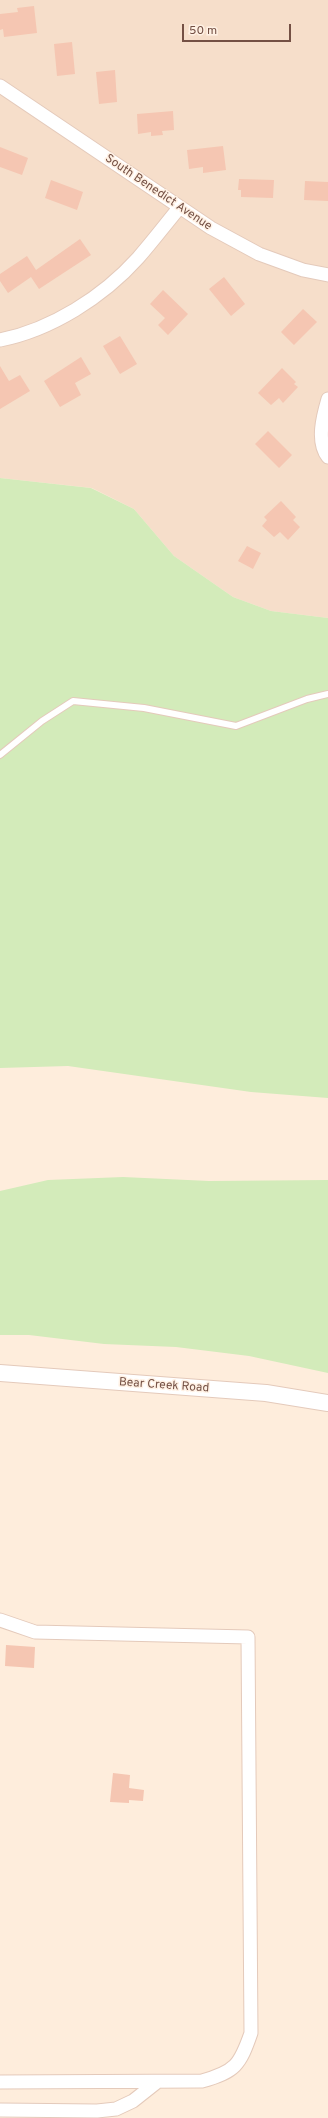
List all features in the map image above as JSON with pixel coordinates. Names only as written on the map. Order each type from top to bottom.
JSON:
[{"type":"street","name":"South Benedict Avenue","points":[[0,86],[179,208],[211,228],[259,254],[303,270],[328,275]]},
{"type":"street","points":[[0,340],[52,323],[101,291],[137,259],[179,208]]},
{"type":"street","points":[[328,399],[323,419],[322,437],[328,457]]},
{"type":"street","name":"Bear Creek Road","points":[[0,1373],[266,1393],[328,1403]]},
{"type":"street","points":[[0,1620],[35,1632],[248,1637],[251,2033],[243,2056],[225,2074],[202,2081],[0,2082]]},
{"type":"street","points":[[0,2110],[97,2111],[116,2108],[133,2101],[157,2082]]},
{"type":"lane","points":[[0,755],[42,721],[73,701],[144,708],[236,726],[307,699],[328,694]]},
{"type":"shaded area","points":[[0,0],[328,0],[328,618],[271,611],[233,597],[174,556],[134,509],[92,488],[0,478]]},
{"type":"green space","points":[[0,478],[91,488],[134,509],[174,556],[233,597],[271,611],[328,618],[328,1098],[251,1092],[68,1066],[0,1068]]},
{"type":"green space","points":[[123,1177],[209,1181],[328,1180],[328,1373],[249,1356],[176,1347],[104,1344],[29,1335],[0,1335],[0,1191],[48,1180]]},
{"type":"building","points":[[34,6],[37,33],[4,37],[3,29],[0,30],[0,14],[18,12],[17,8]]},
{"type":"building","points":[[72,42],[75,74],[57,76],[54,44]]},
{"type":"building","points":[[115,70],[117,102],[99,104],[96,72]]},
{"type":"building","points":[[173,111],[174,130],[162,131],[163,135],[151,136],[151,132],[138,134],[137,114]]},
{"type":"building","points":[[223,146],[226,170],[203,173],[203,167],[189,169],[187,150]]},
{"type":"building","points":[[0,147],[28,158],[22,175],[0,167]]},
{"type":"building","points":[[239,179],[274,180],[273,198],[241,197],[241,190],[238,190]]},
{"type":"building","points":[[51,180],[83,192],[77,210],[45,198]]},
{"type":"building","points":[[305,181],[328,182],[328,201],[304,200]]},
{"type":"building","points":[[80,239],[91,255],[39,289],[31,277],[8,293],[0,281],[0,274],[27,256],[36,270]]},
{"type":"building","points":[[224,277],[245,304],[231,316],[209,289]]},
{"type":"building","points":[[163,290],[188,314],[168,335],[158,325],[165,318],[150,304]]},
{"type":"building","points":[[303,309],[317,322],[294,345],[281,332]]},
{"type":"building","points":[[120,336],[137,364],[120,374],[103,346]]},
{"type":"building","points":[[81,357],[91,374],[75,383],[81,395],[60,407],[44,381]]},
{"type":"building","points":[[0,366],[9,381],[20,375],[30,391],[0,409]]},
{"type":"building","points":[[282,368],[296,382],[294,384],[298,387],[283,403],[279,398],[271,405],[258,393]]},
{"type":"building","points":[[268,431],[292,455],[279,468],[255,444]]},
{"type":"building","points":[[281,501],[296,517],[293,520],[300,527],[288,540],[280,532],[274,537],[262,526],[267,520],[264,517]]},
{"type":"building","points":[[247,546],[261,553],[253,569],[238,561]]},
{"type":"building","points":[[6,1645],[35,1647],[34,1668],[5,1666]]},
{"type":"building","points":[[113,1773],[130,1775],[129,1788],[144,1790],[143,1801],[129,1800],[129,1803],[110,1802]]}]
